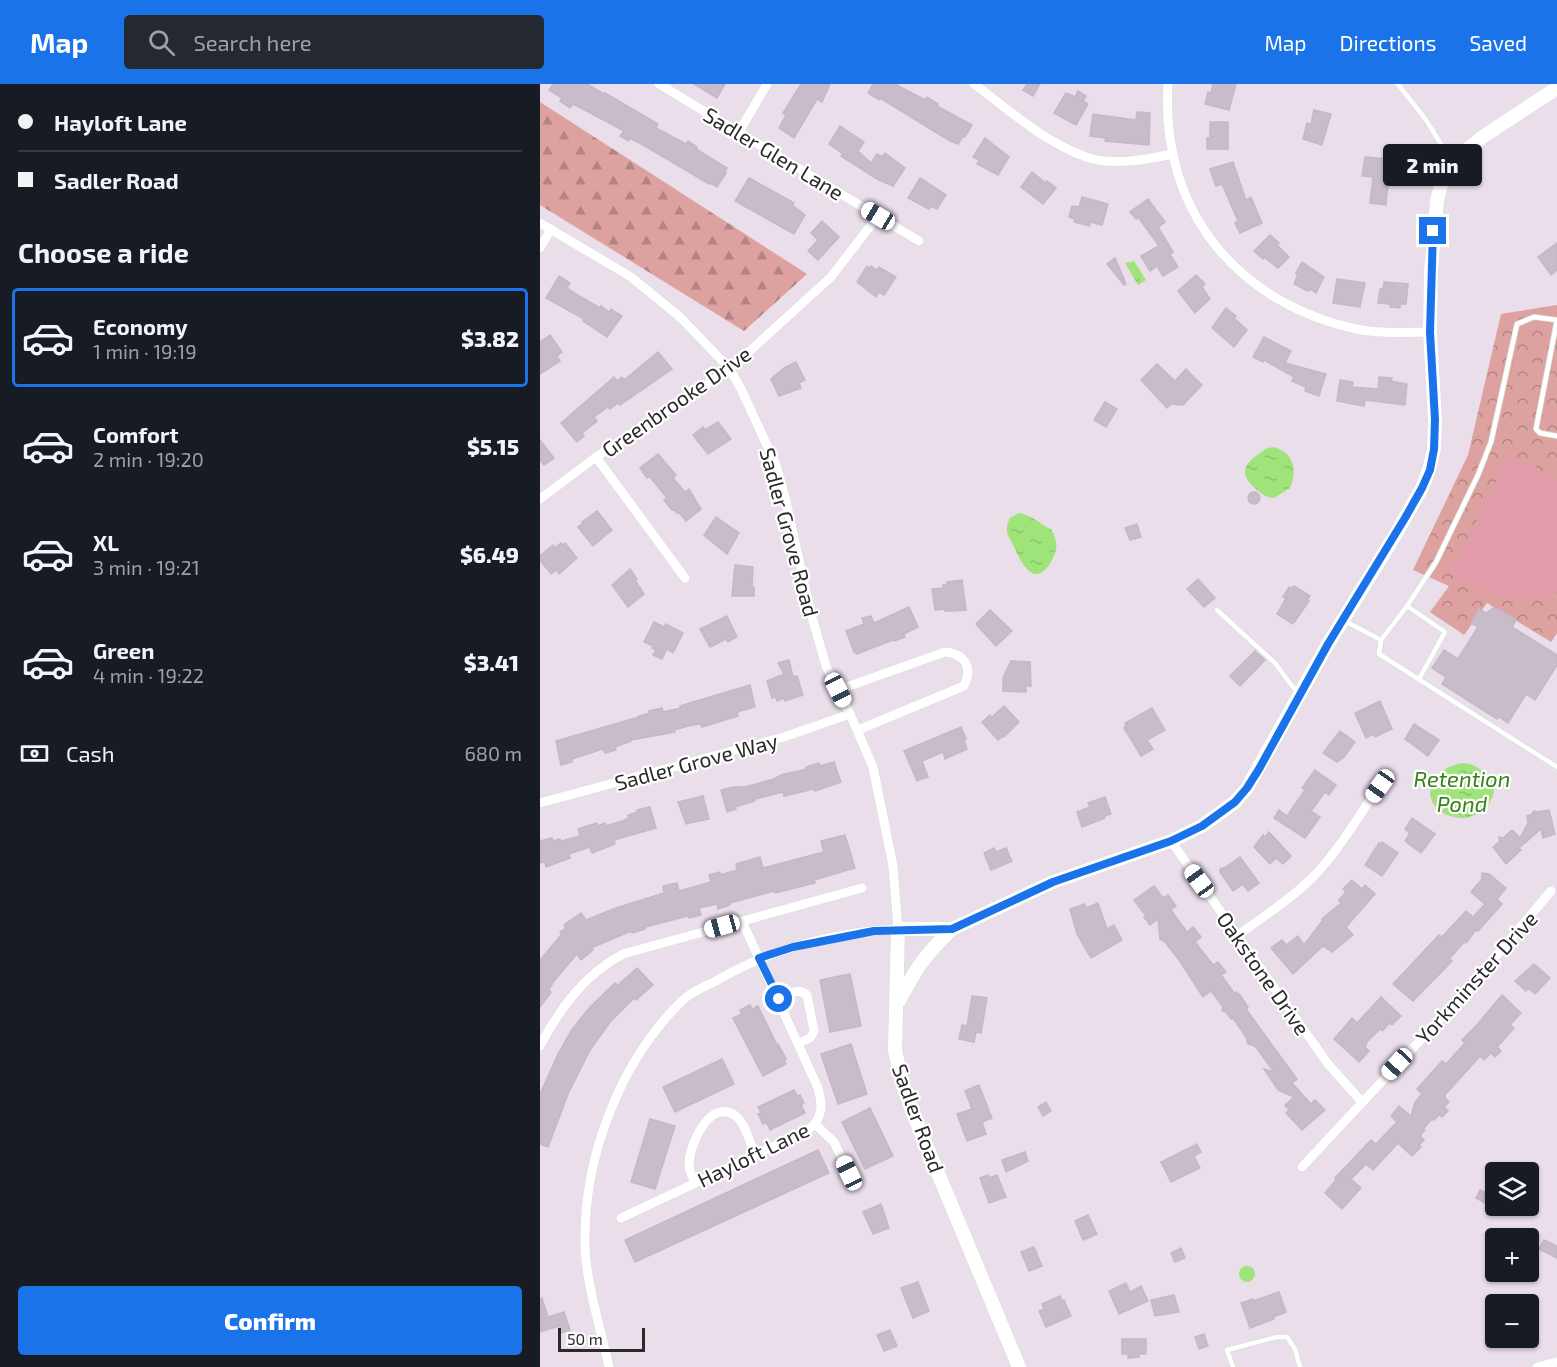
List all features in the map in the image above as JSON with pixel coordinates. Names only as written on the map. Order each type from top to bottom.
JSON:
[{"type":"street","name":"Sadler Glen Lane","points":[[659,84],[919,241]]},
{"type":"street","points":[[739,132],[767,84]]},
{"type":"street","points":[[975,84],[1050,140],[1087,157],[1119,161],[1172,154]]},
{"type":"street","points":[[1168,84],[1172,154],[1180,182],[1193,213],[1232,265],[1256,285],[1286,303],[1321,319],[1382,333],[1430,332]]},
{"type":"street","points":[[897,1006],[918,964],[952,929],[1053,882],[1171,841],[1202,826],[1235,802],[1247,788],[1342,620],[1400,528],[1430,470],[1434,449],[1435,420],[1430,332],[1433,231],[1437,200],[1443,178],[1453,163],[1481,138],[1557,88]]},
{"type":"street","name":"Greenbrooke Drive","points":[[540,499],[596,457],[730,369],[831,277],[878,216]]},
{"type":"street","name":"Sadler Grove Road","points":[[540,223],[631,277],[681,318],[730,369],[763,434],[776,465],[785,497],[826,666],[858,730],[873,767],[893,866],[898,929]]},
{"type":"street","points":[[540,248],[551,229]]},
{"type":"street","points":[[596,457],[685,579]]},
{"type":"street","points":[[838,690],[945,652],[956,653],[968,667],[968,677],[964,686],[858,730]]},
{"type":"street","name":"Sadler Grove Way","points":[[540,803],[780,738],[850,714]]},
{"type":"street","points":[[1237,936],[1291,897],[1311,879],[1327,861],[1380,786]]},
{"type":"street","name":"Oakstone Drive","points":[[1171,841],[1328,1064],[1362,1102]]},
{"type":"street","points":[[540,1046],[576,990],[606,962],[642,947],[862,888]]},
{"type":"street","name":"Yorkminster Drive","points":[[1302,1167],[1496,957],[1551,891]]},
{"type":"street","name":"Hayloft Lane","points":[[621,1218],[808,1130],[815,1124],[821,1113],[821,1098],[799,1043],[742,921]]},
{"type":"street","points":[[609,1367],[590,1281],[585,1248],[586,1216],[591,1181],[612,1105],[626,1074],[652,1036],[686,998],[742,965],[759,958],[793,947],[848,935],[898,929],[952,929]]},
{"type":"street","name":"Sadler Road","points":[[898,929],[895,1050],[901,1079],[912,1111],[1018,1367]]},
{"type":"street","points":[[779,999],[800,991],[807,995],[814,1031],[810,1038],[799,1043]]},
{"type":"street","points":[[695,1183],[689,1165],[697,1137],[704,1122],[717,1113],[730,1113],[740,1120],[755,1154]]},
{"type":"street","points":[[815,1124],[834,1142],[849,1173]]},
{"type":"street","points":[[1537,1367],[1557,1362]]},
{"type":"lane","points":[[1398,84],[1426,120],[1453,163]]},
{"type":"lane","points":[[1557,436],[1540,433],[1536,429],[1557,320],[1534,317],[1517,324],[1491,442],[1478,475],[1436,562],[1381,640],[1379,654],[1557,767]]},
{"type":"lane","points":[[1407,606],[1445,632],[1419,679]]},
{"type":"lane","points":[[1217,610],[1275,663],[1301,694]]},
{"type":"lane","points":[[1342,620],[1381,640]]},
{"type":"lane","points":[[1233,1367],[1227,1350],[1277,1337],[1287,1337],[1295,1349],[1300,1367]]},
{"type":"green space","points":[[540,102],[807,274],[744,331],[540,205]]},
{"type":"green space","points":[[1557,305],[1557,633],[1551,642],[1487,603],[1464,635],[1430,612],[1449,586],[1413,570],[1468,455],[1501,314]]},
{"type":"shaded area","points":[[1515,459],[1527,461],[1557,480],[1557,592],[1537,597],[1496,596],[1450,574],[1507,461]]},
{"type":"water","points":[[1134,261],[1146,280],[1138,285],[1125,263]]},
{"type":"water","points":[[1273,447],[1280,449],[1289,457],[1294,475],[1290,488],[1274,498],[1263,494],[1251,485],[1245,475],[1246,466],[1254,457]]},
{"type":"water","points":[[1019,513],[1051,529],[1055,537],[1054,555],[1041,573],[1036,574],[1027,569],[1008,534],[1007,526],[1010,518]]},
{"type":"water","name":"Retention Pond","points":[[1463,763],[1484,772],[1491,779],[1494,787],[1490,802],[1484,809],[1477,814],[1461,818],[1447,815],[1438,809],[1432,801],[1430,792],[1439,774],[1449,767]]},
{"type":"water","points":[[1244,1266],[1250,1266],[1255,1274],[1253,1280],[1244,1282],[1239,1277],[1239,1271]]},
{"type":"building","points":[[553,84],[587,84],[605,93],[658,124],[656,128],[686,144],[688,141],[697,147],[696,149],[727,168],[726,173],[717,187],[709,184],[645,146],[630,138],[629,141],[620,136],[624,131],[573,104],[570,108],[560,101],[562,98],[549,90]]},
{"type":"building","points":[[694,84],[725,84],[717,98]]},
{"type":"building","points":[[801,84],[830,84],[822,102],[817,99],[794,138],[779,128],[786,115],[783,113]]},
{"type":"building","points":[[873,84],[895,84],[925,100],[927,97],[938,104],[937,106],[972,125],[958,144],[950,141],[868,93]]},
{"type":"building","points":[[1027,84],[1040,84],[1033,96],[1023,90]]},
{"type":"building","points":[[1213,84],[1236,84],[1229,110],[1205,104]]},
{"type":"building","points":[[1078,91],[1086,96],[1083,101],[1088,104],[1076,125],[1054,113],[1066,93],[1075,97]]},
{"type":"building","points":[[1314,110],[1331,114],[1322,145],[1303,139],[1307,123],[1311,124]]},
{"type":"building","points":[[1137,112],[1150,113],[1149,145],[1105,141],[1106,138],[1090,136],[1093,114],[1136,120]]},
{"type":"building","points":[[1210,122],[1228,122],[1228,149],[1207,149]]},
{"type":"building","points":[[840,126],[864,142],[858,151],[871,163],[877,154],[882,157],[885,153],[905,168],[893,186],[877,179],[841,156],[843,154],[829,144]]},
{"type":"building","points":[[985,138],[1009,157],[998,175],[977,164],[979,160],[973,157]]},
{"type":"building","points":[[1365,157],[1390,159],[1386,205],[1370,203],[1373,177],[1362,176]]},
{"type":"building","points":[[1233,162],[1246,200],[1251,197],[1262,223],[1240,233],[1235,223],[1238,221],[1222,184],[1216,186],[1210,169]]},
{"type":"building","points":[[1032,172],[1056,188],[1043,204],[1021,187]]},
{"type":"building","points":[[749,178],[794,203],[792,205],[805,215],[794,234],[735,201]]},
{"type":"building","points":[[920,178],[946,195],[937,209],[931,206],[929,209],[908,198]]},
{"type":"building","points":[[1082,197],[1108,204],[1102,225],[1090,222],[1090,226],[1074,222],[1075,219],[1069,217],[1072,206],[1079,207]]},
{"type":"building","points":[[1148,199],[1165,222],[1158,227],[1173,252],[1170,254],[1178,267],[1163,276],[1157,266],[1150,271],[1141,256],[1159,246],[1138,217],[1136,219],[1130,212]]},
{"type":"building","points":[[822,221],[839,237],[818,260],[808,251],[818,240],[811,233]]},
{"type":"building","points":[[1270,235],[1289,257],[1278,268],[1254,251]]},
{"type":"building","points":[[1557,243],[1557,270],[1551,275],[1538,257]]},
{"type":"building","points":[[1115,258],[1126,284],[1124,285],[1107,264]]},
{"type":"building","points":[[1302,262],[1324,277],[1316,293],[1294,284],[1298,274],[1296,273]]},
{"type":"building","points":[[867,266],[877,270],[879,267],[896,277],[884,295],[879,292],[876,297],[857,282]]},
{"type":"building","points":[[1196,275],[1205,284],[1202,287],[1210,299],[1195,313],[1178,291]]},
{"type":"building","points":[[559,276],[570,283],[567,288],[576,294],[600,308],[601,306],[609,312],[611,309],[622,316],[607,337],[583,321],[584,319],[546,298]]},
{"type":"building","points":[[1337,279],[1365,283],[1360,307],[1333,303]]},
{"type":"building","points":[[1384,282],[1408,284],[1406,304],[1400,304],[1400,308],[1378,303],[1380,289],[1383,289]]},
{"type":"building","points":[[1226,308],[1247,330],[1234,347],[1212,328]]},
{"type":"building","points":[[550,335],[562,352],[557,356],[560,361],[540,374],[540,342]]},
{"type":"building","points":[[1264,337],[1291,351],[1285,363],[1326,374],[1319,396],[1305,391],[1306,387],[1292,381],[1294,377],[1264,360],[1263,362],[1253,357]]},
{"type":"building","points":[[658,352],[672,369],[620,405],[618,403],[610,409],[608,407],[594,417],[597,421],[582,433],[584,436],[577,442],[561,423],[614,377],[617,381],[622,377],[624,380]]},
{"type":"building","points":[[796,362],[805,380],[799,383],[801,388],[779,396],[771,379]]},
{"type":"building","points":[[1157,364],[1175,381],[1186,369],[1202,385],[1183,405],[1171,404],[1167,408],[1141,380]]},
{"type":"building","points":[[1379,377],[1392,378],[1391,381],[1407,384],[1405,405],[1365,400],[1364,406],[1337,401],[1340,380],[1353,382],[1352,387],[1378,389]]},
{"type":"building","points":[[1105,402],[1117,409],[1106,427],[1094,420]]},
{"type":"building","points":[[718,422],[731,439],[708,454],[693,435],[703,427],[705,430]]},
{"type":"building","points":[[540,440],[554,458],[544,465],[540,460]]},
{"type":"building","points":[[658,454],[676,475],[673,478],[685,492],[689,489],[701,509],[686,521],[679,512],[672,510],[664,500],[667,498],[640,468]]},
{"type":"building","points":[[1254,492],[1260,498],[1254,504],[1248,498]]},
{"type":"building","points":[[597,511],[612,530],[593,546],[578,527]]},
{"type":"building","points":[[716,517],[739,533],[727,554],[704,535]]},
{"type":"building","points":[[1137,524],[1141,537],[1130,540],[1125,528]]},
{"type":"building","points":[[561,543],[563,545],[565,543],[577,558],[559,574],[556,570],[551,574],[540,560],[540,556],[553,545],[555,548]]},
{"type":"building","points":[[735,565],[753,567],[754,596],[732,596]]},
{"type":"building","points":[[630,569],[644,594],[628,607],[612,585]]},
{"type":"building","points":[[1198,579],[1215,598],[1204,607],[1187,589]]},
{"type":"building","points":[[962,580],[966,610],[935,610],[932,589],[943,588],[947,582]]},
{"type":"building","points":[[1294,586],[1310,596],[1293,624],[1277,614],[1289,587]]},
{"type":"building","points":[[909,607],[918,627],[904,634],[905,637],[857,654],[854,652],[846,631],[864,624],[862,618],[871,616],[874,623]]},
{"type":"building","points":[[1493,608],[1516,620],[1512,627],[1557,655],[1557,665],[1535,700],[1526,694],[1508,723],[1499,717],[1497,719],[1442,684],[1446,677],[1432,668],[1444,650],[1458,659],[1478,627],[1471,623],[1479,609],[1486,613]]},
{"type":"building","points":[[990,610],[1012,631],[996,646],[976,624]]},
{"type":"building","points":[[727,616],[737,637],[728,642],[726,639],[710,647],[700,629]]},
{"type":"building","points":[[654,622],[664,627],[666,624],[683,633],[673,653],[667,649],[662,659],[653,655],[656,650],[652,648],[653,646],[644,642]]},
{"type":"building","points":[[1255,651],[1265,660],[1240,686],[1230,676]]},
{"type":"building","points":[[789,660],[793,677],[797,676],[803,695],[777,701],[776,697],[772,698],[767,681],[784,674],[778,663]]},
{"type":"building","points":[[1011,661],[1030,662],[1031,686],[1026,686],[1026,692],[1003,691],[1003,678]]},
{"type":"building","points":[[750,685],[755,707],[737,712],[738,716],[702,727],[700,724],[692,725],[674,730],[675,732],[631,740],[615,747],[616,750],[605,753],[603,749],[561,765],[556,741],[639,717],[650,713],[649,711],[662,708],[663,712],[681,708],[680,706]]},
{"type":"building","points":[[1380,701],[1392,729],[1375,737],[1373,734],[1366,738],[1355,713]]},
{"type":"building","points":[[1004,706],[1019,722],[998,740],[982,722],[990,715],[992,717]]},
{"type":"building","points":[[1152,708],[1165,730],[1147,740],[1153,749],[1141,756],[1124,728],[1125,723]]},
{"type":"building","points":[[1414,724],[1439,740],[1428,756],[1405,739]]},
{"type":"building","points":[[961,727],[967,749],[945,759],[943,752],[922,761],[928,777],[917,781],[904,751]]},
{"type":"building","points":[[1340,731],[1355,742],[1344,757],[1337,762],[1323,753]]},
{"type":"building","points":[[834,762],[841,782],[815,791],[814,789],[784,796],[783,792],[755,799],[755,801],[727,812],[721,790],[745,787],[807,769],[806,767],[819,763],[820,766]]},
{"type":"building","points":[[1315,770],[1336,785],[1329,795],[1325,792],[1311,811],[1320,817],[1305,838],[1274,818],[1279,810],[1287,816],[1305,790],[1302,788]]},
{"type":"building","points":[[703,796],[709,819],[686,824],[678,802]]},
{"type":"building","points":[[1105,797],[1111,814],[1082,827],[1077,812],[1090,807],[1088,803]]},
{"type":"building","points":[[650,807],[656,828],[614,840],[615,844],[592,853],[590,847],[569,854],[570,858],[546,867],[545,862],[540,863],[540,841],[552,838],[553,841],[560,839],[561,841],[580,836],[578,829],[597,823],[598,826],[605,823],[606,826],[629,818],[628,815],[638,812],[637,810]]},
{"type":"building","points":[[1549,810],[1555,834],[1543,838],[1541,829],[1519,848],[1521,850],[1506,864],[1493,847],[1500,841],[1499,837],[1503,838],[1512,830],[1520,838],[1528,823],[1527,816],[1534,811]]},
{"type":"building","points":[[1412,818],[1435,834],[1421,853],[1405,841],[1410,833],[1405,829]]},
{"type":"building","points":[[1269,832],[1291,856],[1283,864],[1276,858],[1270,864],[1254,847],[1263,835],[1265,837]]},
{"type":"building","points":[[845,835],[855,868],[814,880],[815,883],[775,893],[774,891],[730,903],[718,909],[717,904],[699,908],[701,915],[645,927],[645,929],[632,933],[631,931],[591,948],[593,950],[581,960],[577,954],[554,981],[549,990],[551,992],[540,1007],[540,960],[562,934],[560,932],[566,928],[564,925],[581,913],[586,920],[664,893],[663,886],[677,883],[679,891],[711,882],[709,875],[720,872],[720,875],[737,870],[736,864],[760,857],[763,868],[824,852],[821,841]]},
{"type":"building","points":[[1382,842],[1398,853],[1382,876],[1365,865],[1379,843]]},
{"type":"building","points":[[994,848],[996,852],[1006,848],[1012,861],[991,870],[984,853]]},
{"type":"building","points":[[1240,857],[1259,883],[1248,891],[1243,884],[1233,891],[1220,872],[1220,869]]},
{"type":"building","points":[[1482,873],[1489,874],[1506,888],[1497,899],[1502,904],[1466,943],[1464,942],[1449,959],[1452,961],[1413,1001],[1393,984],[1439,935],[1442,937],[1466,911],[1473,917],[1485,904],[1471,892],[1482,879]]},
{"type":"building","points":[[1352,880],[1362,889],[1365,885],[1375,894],[1346,927],[1353,935],[1332,952],[1323,946],[1293,974],[1271,948],[1282,940],[1286,945],[1298,936],[1304,945],[1322,919],[1341,903],[1339,900],[1346,892],[1343,889]]},
{"type":"building","points":[[1154,886],[1163,898],[1168,895],[1176,906],[1171,910],[1187,932],[1193,927],[1201,937],[1195,942],[1213,965],[1218,962],[1226,972],[1221,975],[1234,993],[1240,995],[1248,1007],[1246,1009],[1297,1079],[1292,1083],[1311,1104],[1315,1100],[1325,1110],[1302,1130],[1286,1113],[1289,1110],[1285,1105],[1294,1097],[1278,1090],[1264,1069],[1274,1072],[1255,1046],[1248,1044],[1233,1018],[1231,1019],[1226,1012],[1222,1011],[1223,1007],[1211,991],[1203,997],[1179,960],[1160,939],[1158,919],[1150,925],[1144,917],[1146,916],[1134,900]]},
{"type":"building","points":[[1098,903],[1107,929],[1114,925],[1122,940],[1091,958],[1077,934],[1070,909],[1085,904],[1086,908]]},
{"type":"building","points":[[1534,964],[1550,978],[1535,994],[1528,988],[1526,991],[1515,981]]},
{"type":"building","points":[[637,968],[653,985],[636,1000],[634,998],[611,1021],[590,1050],[568,1094],[548,1147],[540,1144],[540,1094],[558,1054],[571,1031],[589,1008],[615,983],[618,985]]},
{"type":"building","points":[[850,974],[861,1026],[830,1032],[820,980]]},
{"type":"building","points":[[1502,995],[1521,1013],[1510,1025],[1514,1028],[1497,1047],[1501,1051],[1495,1057],[1491,1053],[1484,1060],[1480,1056],[1444,1096],[1449,1102],[1444,1107],[1448,1111],[1442,1117],[1439,1115],[1434,1120],[1432,1119],[1423,1129],[1425,1130],[1420,1136],[1424,1140],[1412,1156],[1398,1143],[1373,1170],[1366,1164],[1351,1179],[1361,1188],[1342,1209],[1325,1193],[1336,1180],[1335,1178],[1371,1140],[1376,1144],[1397,1122],[1391,1116],[1399,1106],[1411,1116],[1415,1102],[1422,1094],[1417,1089],[1442,1061],[1446,1064],[1465,1043],[1462,1040]]},
{"type":"building","points":[[972,996],[987,998],[981,1033],[976,1032],[974,1042],[959,1039],[962,1025],[967,1026]]},
{"type":"building","points":[[1381,997],[1401,1016],[1392,1025],[1390,1023],[1382,1031],[1380,1029],[1367,1042],[1365,1047],[1369,1051],[1359,1062],[1334,1039],[1352,1018],[1357,1023]]},
{"type":"building","points":[[750,1005],[752,1009],[758,1006],[786,1059],[784,1060],[786,1064],[763,1076],[733,1018],[742,1014],[740,1010]]},
{"type":"building","points":[[851,1044],[867,1094],[838,1104],[821,1054]]},
{"type":"building","points":[[722,1059],[734,1084],[675,1112],[663,1087]]},
{"type":"building","points":[[979,1085],[992,1118],[982,1122],[986,1134],[967,1141],[957,1114],[972,1109],[965,1091]]},
{"type":"building","points":[[794,1090],[804,1103],[801,1105],[805,1113],[770,1130],[767,1123],[763,1124],[758,1114],[761,1113],[758,1107]]},
{"type":"building","points":[[1046,1102],[1051,1111],[1043,1116],[1038,1107]]},
{"type":"building","points":[[870,1108],[893,1156],[865,1169],[842,1122]]},
{"type":"building","points":[[650,1119],[675,1126],[655,1189],[631,1182]]},
{"type":"building","points":[[1197,1144],[1201,1152],[1194,1156],[1200,1168],[1171,1182],[1161,1162]]},
{"type":"building","points":[[818,1150],[829,1173],[635,1262],[625,1240]]},
{"type":"building","points":[[1025,1152],[1028,1161],[1006,1172],[1002,1160]]},
{"type":"building","points":[[988,1175],[989,1178],[997,1175],[1006,1197],[989,1203],[980,1178]]},
{"type":"building","points":[[1480,1190],[1485,1192],[1485,1203],[1476,1198]]},
{"type":"building","points":[[881,1204],[889,1228],[873,1234],[863,1212]]},
{"type":"building","points":[[1088,1215],[1097,1234],[1083,1240],[1075,1221]]},
{"type":"building","points":[[1544,1240],[1557,1246],[1557,1258],[1539,1249]]},
{"type":"building","points":[[1034,1247],[1042,1266],[1029,1271],[1021,1252]]},
{"type":"building","points":[[1181,1248],[1185,1258],[1175,1262],[1171,1253]]},
{"type":"building","points":[[918,1282],[929,1311],[913,1318],[901,1288]]},
{"type":"building","points":[[1126,1283],[1130,1292],[1141,1286],[1148,1301],[1119,1314],[1109,1291]]},
{"type":"building","points":[[1279,1292],[1286,1312],[1250,1328],[1241,1303]]},
{"type":"building","points":[[1174,1295],[1179,1312],[1155,1316],[1151,1300]]},
{"type":"building","points":[[1060,1296],[1071,1316],[1046,1327],[1039,1311],[1044,1309],[1042,1304]]},
{"type":"building","points":[[542,1298],[548,1317],[564,1312],[570,1330],[561,1333],[559,1326],[540,1332],[540,1299]]},
{"type":"building","points":[[890,1330],[897,1346],[884,1351],[877,1335]]},
{"type":"building","points":[[1204,1334],[1208,1346],[1199,1349],[1195,1337]]},
{"type":"building","points":[[1122,1339],[1146,1339],[1146,1354],[1128,1358],[1128,1354],[1122,1354]]},
{"type":"route","points":[[779,999],[759,958],[793,947],[874,931],[952,929],[1053,882],[1171,841],[1224,812],[1247,788],[1328,644],[1405,518],[1430,470],[1434,449],[1435,420],[1430,332],[1433,231]]}]
